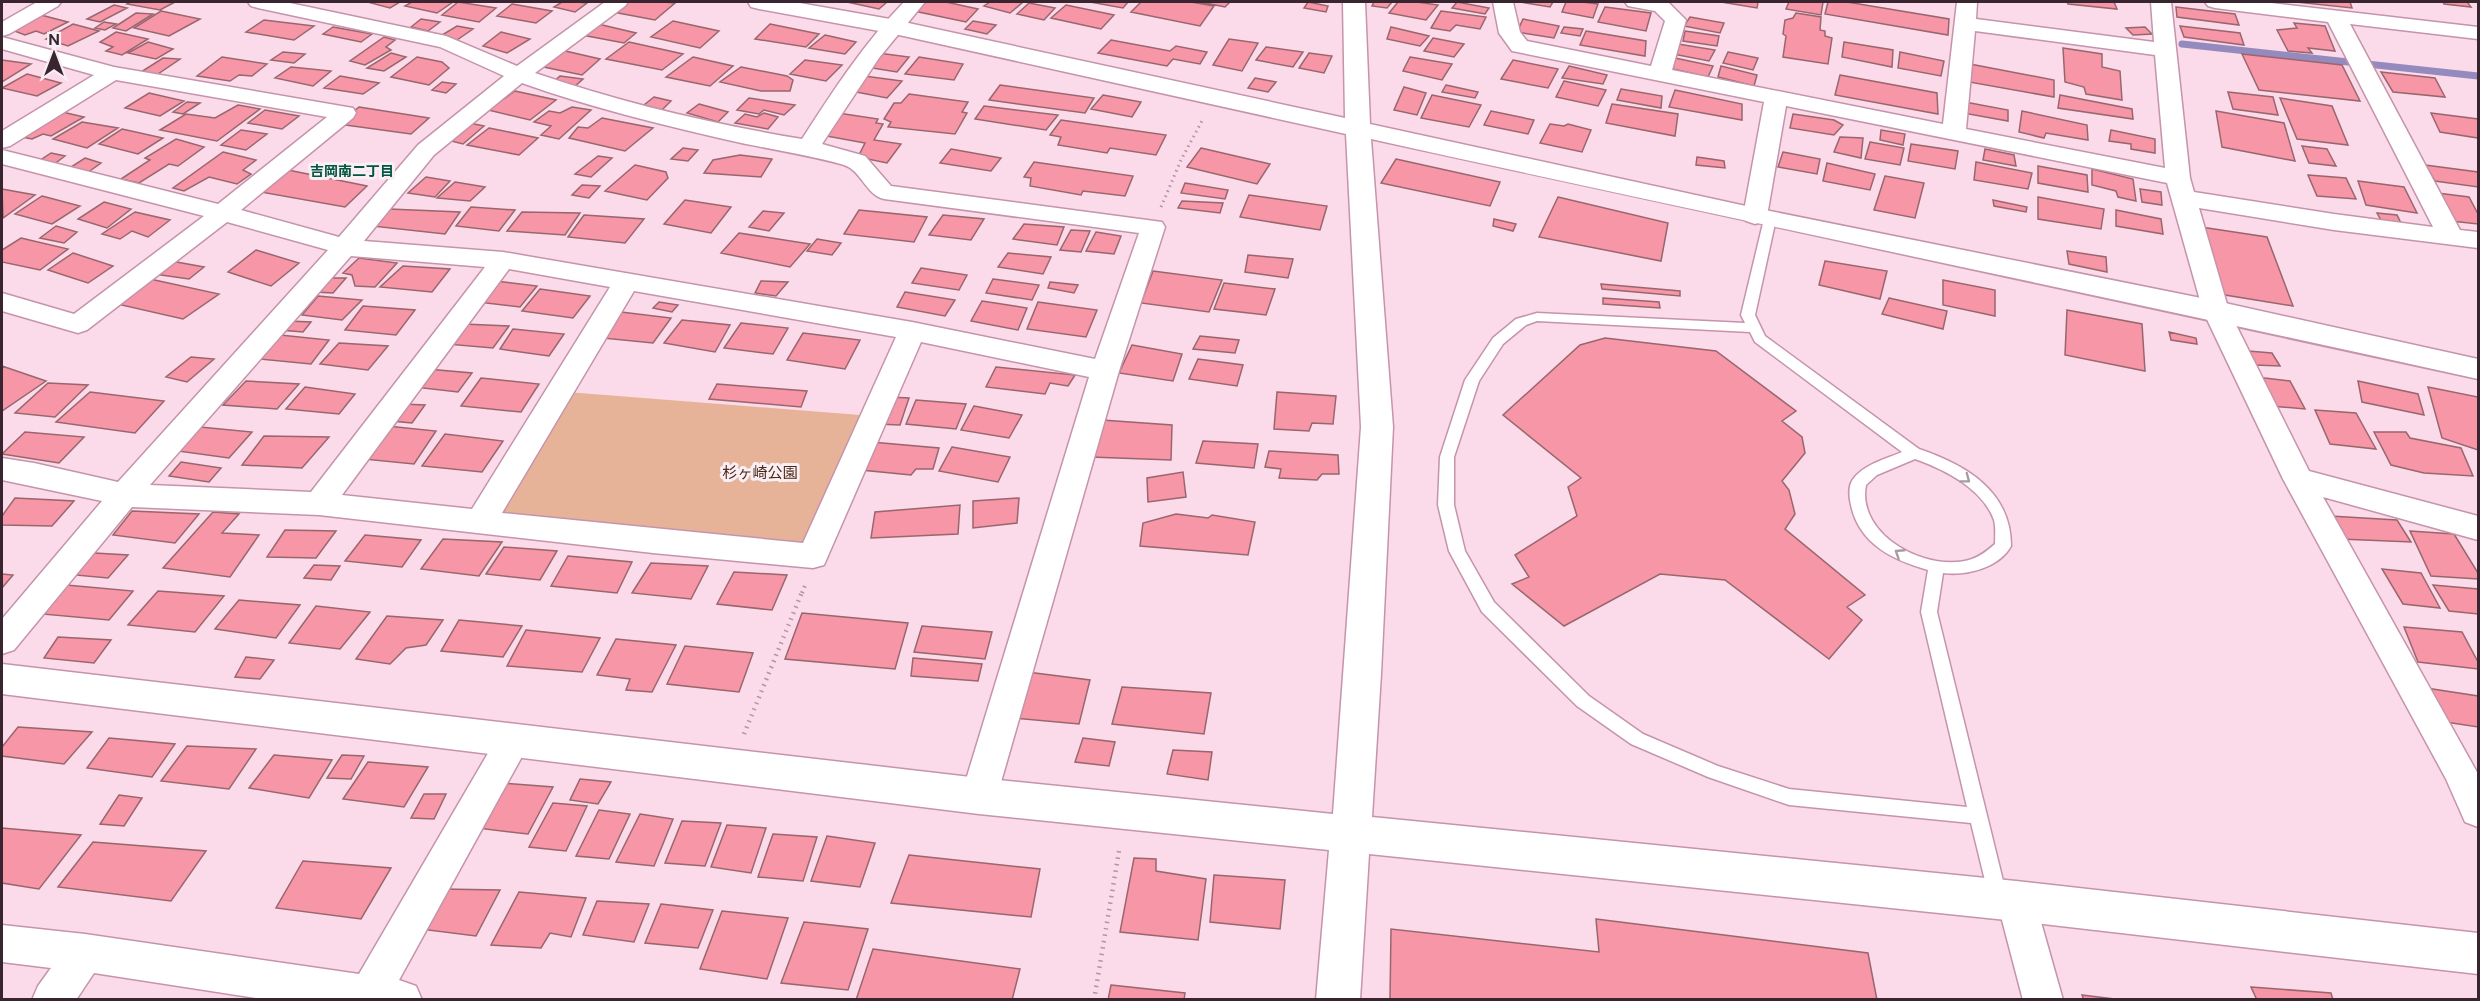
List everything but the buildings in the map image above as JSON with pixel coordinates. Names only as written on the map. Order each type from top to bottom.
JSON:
[{"type":"street","points":[[2,30],[51,2]]},
{"type":"street","points":[[258,2],[446,42],[519,75],[571,93],[731,134],[808,147],[857,161],[884,192],[1153,227],[1105,370],[979,796]]},
{"type":"street","points":[[2,641],[124,495],[345,247],[426,150],[519,75],[618,2]]},
{"type":"street","points":[[759,2],[890,27],[1762,218],[2216,311],[2478,369]]},
{"type":"street","points":[[808,147],[852,79],[890,27],[915,2]]},
{"type":"street","points":[[1338,999],[1352,835],[1377,427],[1358,129],[1354,2]]},
{"type":"street","points":[[1503,2],[1510,33],[1520,46],[1776,99],[1954,132],[2182,188],[2334,222],[2478,240]]},
{"type":"street","points":[[1635,2],[1661,6],[1676,20],[1659,75]]},
{"type":"street","points":[[1954,132],[1967,2]]},
{"type":"street","points":[[2161,2],[2182,188],[2216,311],[2298,479],[2468,771],[2478,811]]},
{"type":"street","points":[[2215,2],[2478,33]]},
{"type":"street","points":[[2336,15],[2451,237]]},
{"type":"street","points":[[1966,24],[2166,50]]},
{"type":"street","points":[[2,43],[112,73],[345,113],[223,213],[78,324],[2,302]]},
{"type":"street","points":[[2,141],[112,73]]},
{"type":"street","points":[[1762,218],[1776,99]]},
{"type":"street","points":[[2,157],[223,213],[345,247],[503,260],[912,331],[1105,370]]},
{"type":"street","points":[[319,504],[503,260]]},
{"type":"street","points":[[482,521],[627,281]]},
{"type":"street","points":[[2,469],[124,495],[319,504],[652,541],[813,556],[912,331]]},
{"type":"street","points":[[2298,479],[2478,528]]},
{"type":"street","points":[[2,679],[979,796],[2007,900],[2478,954]]},
{"type":"street","points":[[2,944],[85,953],[386,997],[513,742]]},
{"type":"street","points":[[2007,900],[2043,999]]},
{"type":"street","points":[[52,999],[85,953]]},
{"type":"lane","points":[[1762,218],[1748,315],[1760,339],[1914,453],[1942,462],[1969,480],[1989,500],[2002,520],[2003,546],[1990,558],[1966,567],[1936,567],[1905,558],[1880,541],[1864,523],[1857,501],[1859,482],[1872,471],[1914,453]]},
{"type":"lane","points":[[1754,328],[1537,317],[1521,322],[1498,340],[1472,380],[1447,457],[1446,505],[1457,551],[1488,607],[1584,701],[1637,739],[1714,772],[1789,797],[1978,816]]},
{"type":"lane","points":[[1936,567],[1929,612],[1978,816],[2007,900]]},
{"type":"path","points":[[1153,227],[1181,160],[1215,97]]},
{"type":"path","points":[[741,742],[811,572],[813,556]]},
{"type":"path","points":[[1095,999],[1119,851]]},
{"type":"green space","name":"杉ヶ崎公園","points":[[567,392],[860,415],[803,544],[494,512]]},
{"type":"waterway","points":[[2182,44],[2478,76]]},
{"type":"district","name":"吉岡南二丁目","points":[[352,171]]}]
